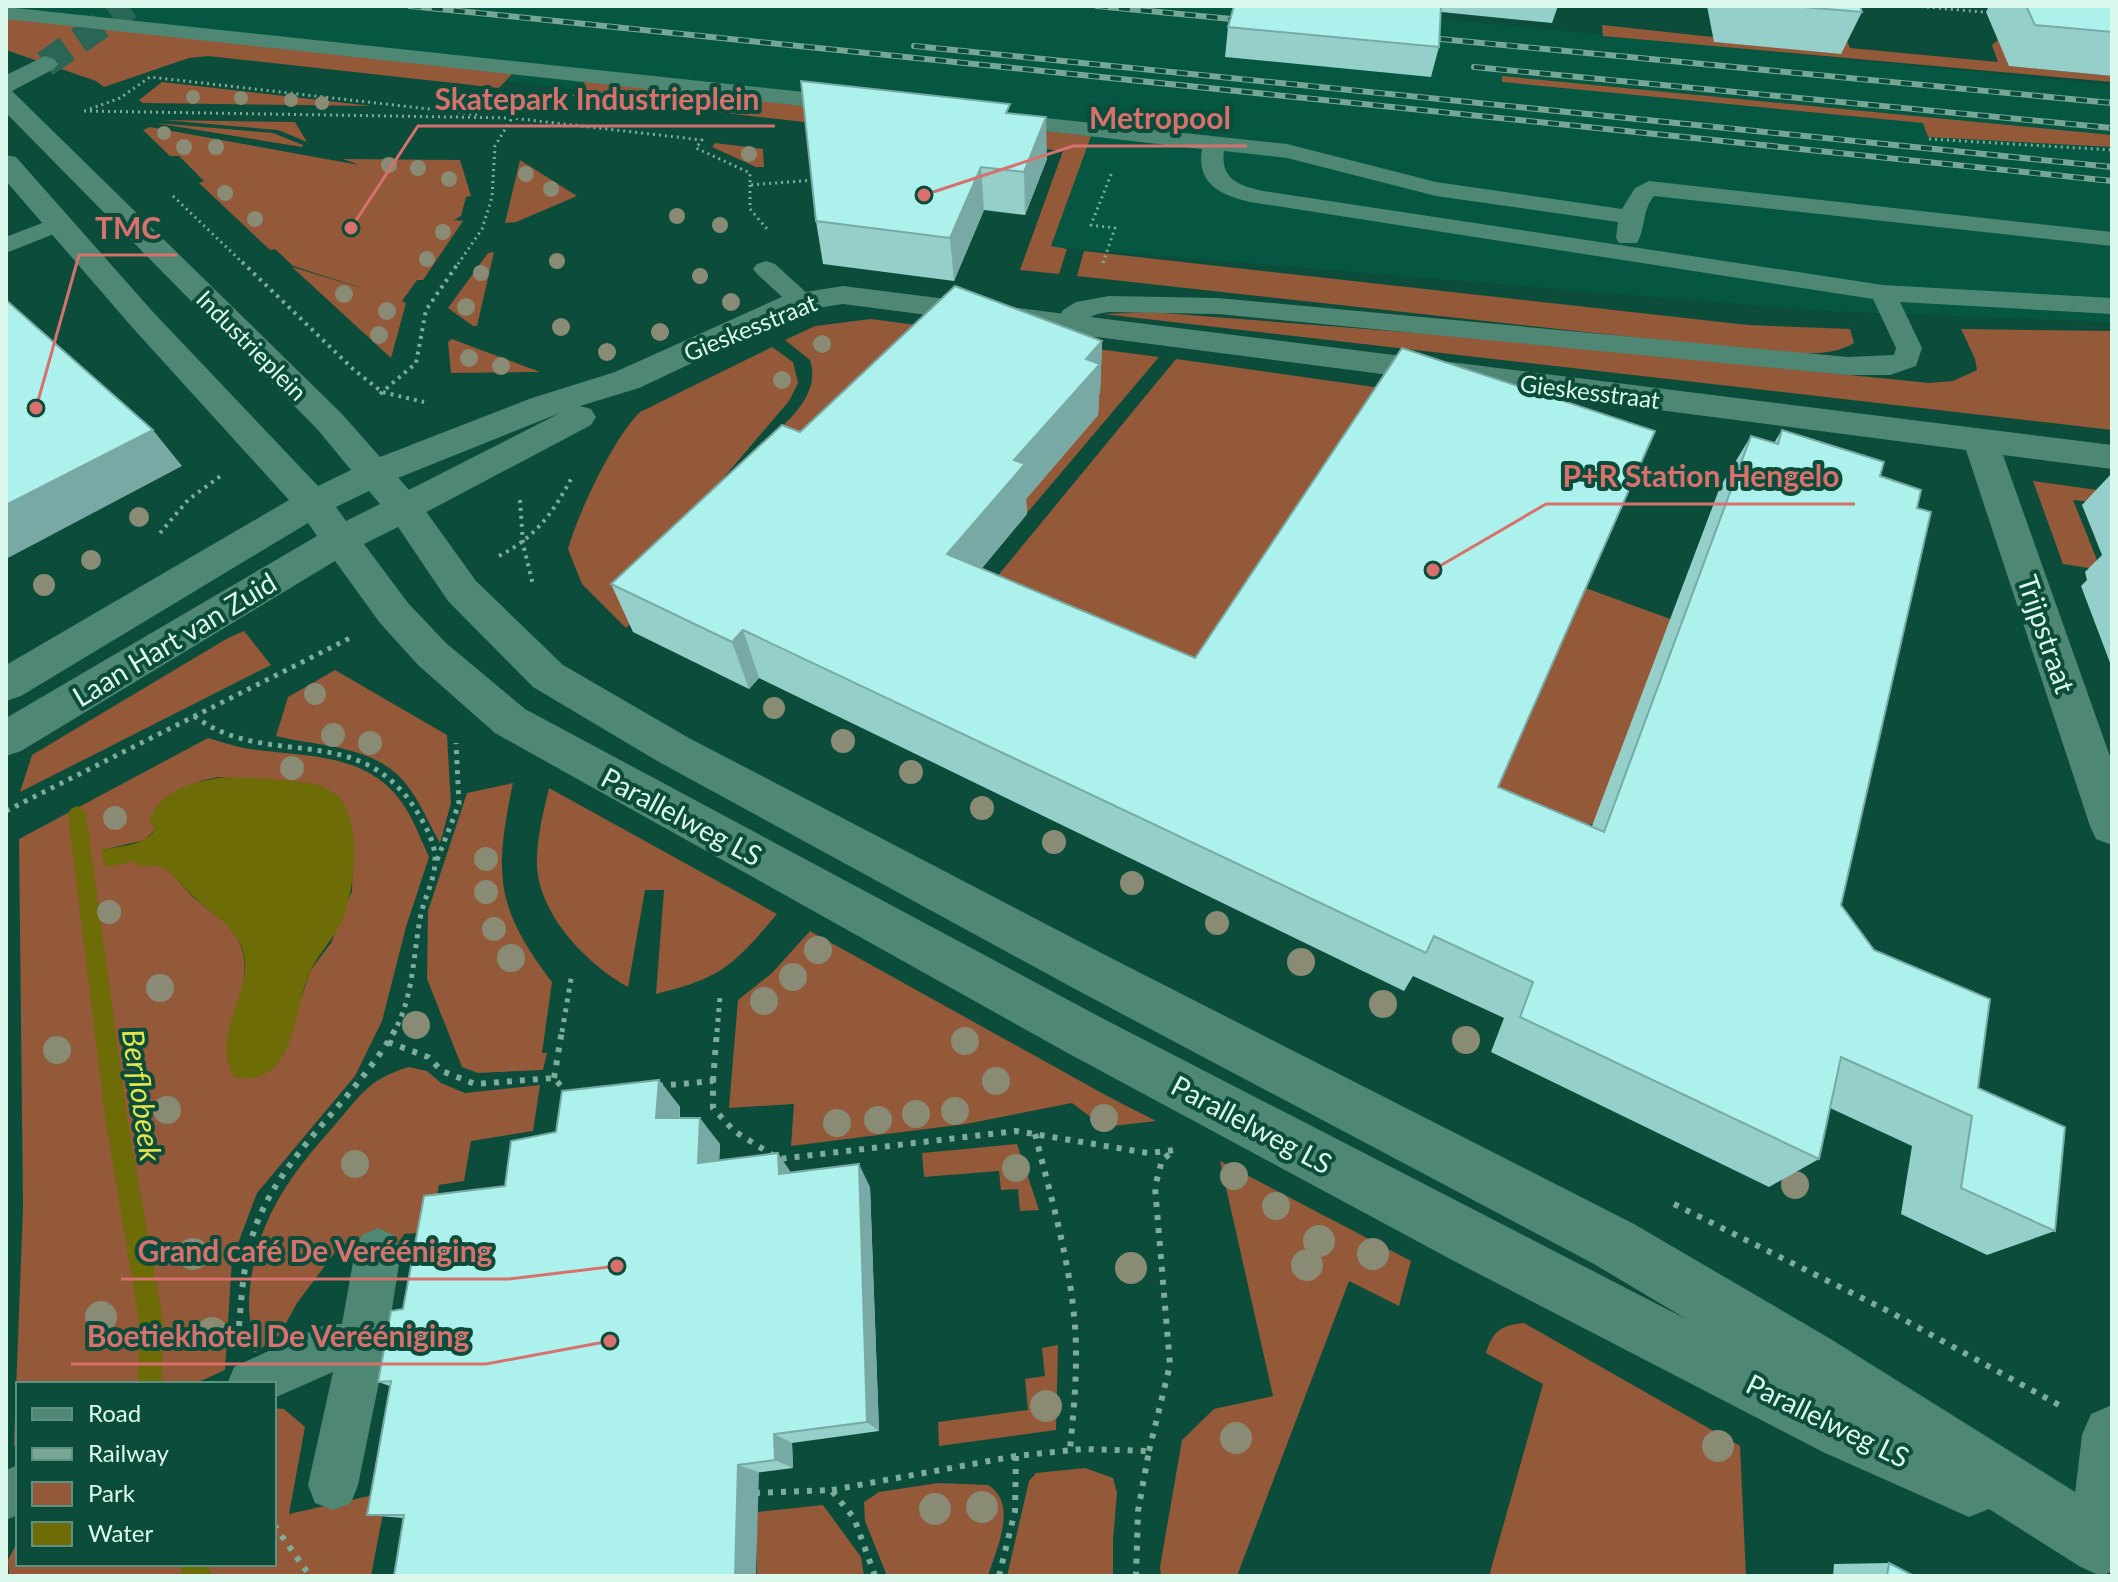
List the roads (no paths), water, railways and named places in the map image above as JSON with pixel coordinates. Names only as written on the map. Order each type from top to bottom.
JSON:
[{"type":"main road","points":[[6,85],[45,64]]},
{"type":"main road","name":"Industrieplein","points":[[6,98],[323,416],[404,508],[466,594]]},
{"type":"main road","points":[[6,163],[142,319],[313,503],[342,539]]},
{"type":"main road","name":"Gieskesstraat","points":[[375,473],[544,406],[627,380],[801,301],[843,295],[2112,457]]},
{"type":"main road","name":"Gieskesstraat","points":[[404,508],[571,423],[627,380]]},
{"type":"main road","name":"Trijpstraat","points":[[1981,441],[2112,826]]},
{"type":"main road","name":"Laan Hart van Zuid","points":[[6,685],[313,503],[375,473]]},
{"type":"main road","name":"Laan Hart van Zuid","points":[[6,739],[342,539],[404,508]]},
{"type":"main road","name":"Parallelweg LS","points":[[342,539],[394,613],[432,654],[510,721],[545,742],[1082,1034],[1474,1241],[1844,1431],[2107,1547]]},
{"type":"main road","name":"Parallelweg LS","points":[[466,594],[548,676],[612,715],[1092,973],[1614,1244],[1808,1359],[2107,1547]]},
{"type":"main road","points":[[2091,1423],[2107,1547]]},
{"type":"lane","points":[[6,13],[873,106]]},
{"type":"lane","points":[[984,119],[1287,151],[1436,189],[1630,217]]},
{"type":"lane","points":[[1214,144],[1210,164],[1215,179],[1236,193],[1883,293],[2112,306]]},
{"type":"lane","points":[[1626,254],[1630,217],[1641,195],[1649,188],[2112,239]]},
{"type":"lane","points":[[6,246],[60,223]]},
{"type":"lane","points":[[766,269],[801,301]]},
{"type":"lane","name":"Gieskesstraat","points":[[1068,324],[1072,316],[1085,308],[1109,304],[1218,306],[1834,365],[1890,366],[1906,360],[1909,348],[1883,293]]},
{"type":"lane","points":[[333,1485],[362,1348],[378,1251]]},
{"type":"lane","points":[[255,1382],[327,1348],[362,1348]]},
{"type":"water","points":[[232,777],[314,784],[334,793],[350,818],[354,854],[347,908],[310,972],[288,1045],[277,1064],[268,1072],[246,1079],[234,1077],[227,1054],[230,1027],[245,973],[242,947],[234,934],[163,868],[137,866],[138,861],[105,867],[101,850],[131,844],[151,835],[155,829],[150,819],[155,808],[173,792],[196,783]]},
{"type":"waterway","name":"Berflobeek","points":[[77,814],[117,1123],[151,1321],[150,1382]]},
{"type":"waterway","name":"Berflobeek","points":[[192,1566],[200,1576]]},
{"type":"tunnel","points":[[45,64],[129,6]]},
{"type":"railway","points":[[410,6],[2112,181]]},
{"type":"railway","points":[[1097,6],[1252,21]]},
{"type":"railway","points":[[1419,37],[2112,103]]},
{"type":"railway","points":[[914,46],[2112,167]]},
{"type":"railway","points":[[1474,67],[2112,128]]},
{"type":"place","name":"Metropool","points":[[924,195]]},
{"type":"place","name":"Skatepark Industrieplein","points":[[351,228]]},
{"type":"place","name":"TMC","points":[[36,408]]},
{"type":"place","name":"P+R Station Hengelo","points":[[1433,570]]},
{"type":"place","name":"Grand café De Verééniging","points":[[617,1266]]},
{"type":"place","name":"Boetiekhotel De Verééniging","points":[[610,1341]]}]
